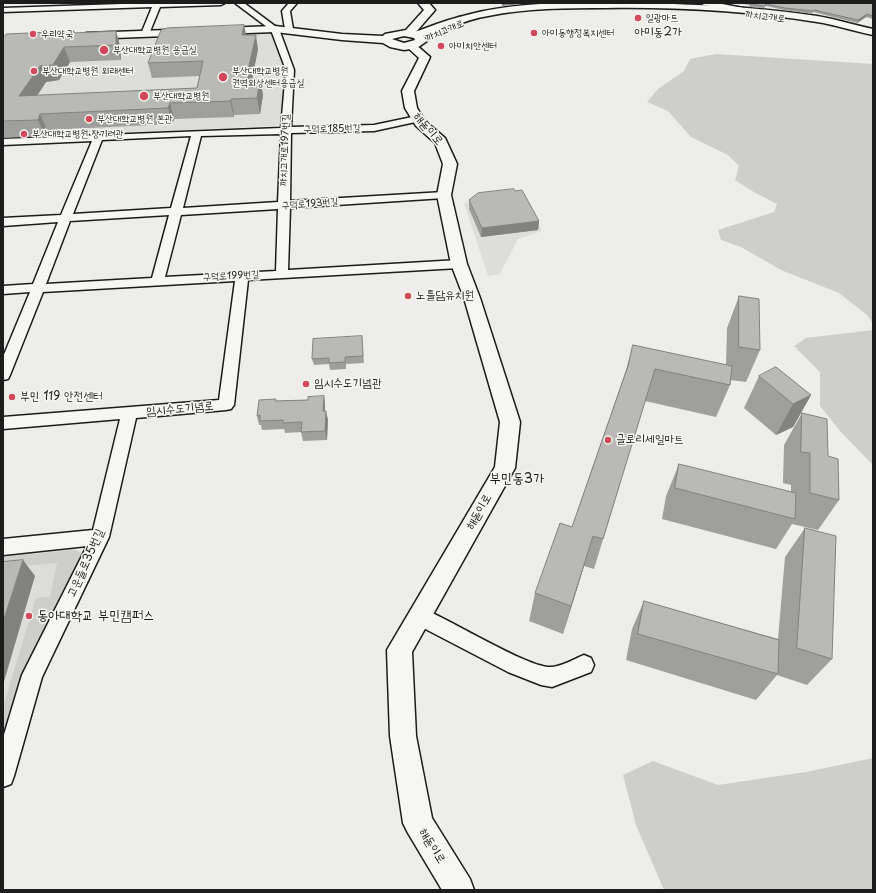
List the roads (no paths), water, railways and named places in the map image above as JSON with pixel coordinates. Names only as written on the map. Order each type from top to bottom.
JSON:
[{"type":"main road","points":[[74,37],[289,29],[342,37],[386,40],[394,34],[415,36],[430,10],[423,3]]},
{"type":"street","points":[[18,10],[23,3]]},
{"type":"street","points":[[3,10],[221,3]]},
{"type":"street","points":[[238,3],[275,29]]},
{"type":"street","points":[[289,29],[286,11],[292,3]]},
{"type":"street","points":[[704,3],[818,20],[873,32]]},
{"type":"street","points":[[144,34],[157,4]]},
{"type":"street","points":[[415,36],[425,28],[437,28],[455,21],[481,14],[508,10],[566,6],[655,5],[743,10]]},
{"type":"street","name":"까치고개로","points":[[415,36],[468,21],[511,12],[619,8],[672,8],[726,12],[816,23],[873,36]]},
{"type":"street","name":"까치고개로197번길","points":[[275,29],[290,70],[286,130],[282,274]]},
{"type":"street","name":"해돋이로","points":[[415,36],[424,57],[408,91],[411,108],[420,123],[441,141],[450,164],[444,195],[459,264],[472,298],[510,422],[504,468],[399,650],[403,736],[418,823],[459,890]]},
{"type":"street","name":"구덕로185번길","points":[[3,142],[197,133],[380,128],[417,119]]},
{"type":"street","points":[[158,280],[197,133]]},
{"type":"street","points":[[3,374],[98,138]]},
{"type":"street","name":"구덕로193번길","points":[[3,222],[284,206],[444,195]]},
{"type":"street","name":"구덕로199번길","points":[[3,290],[459,264]]},
{"type":"street","name":"임시수도기념로","points":[[3,423],[226,405],[242,276]]},
{"type":"street","name":"고운들로35번길","points":[[3,776],[32,675],[100,537],[129,413]]},
{"type":"street","points":[[3,547],[100,537]]},
{"type":"street","points":[[419,616],[515,665],[541,675],[552,677],[584,665]]},
{"type":"place","name":"일광마트","points":[[638,18]]},
{"type":"place","name":"아미동행정복지센터","points":[[534,33]]},
{"type":"place","name":"우리약국","points":[[33,34]]},
{"type":"place","name":"아미치안센터","points":[[441,46]]},
{"type":"place","name":"부산대학교병원 응급실","points":[[104,50]]},
{"type":"place","name":"부산대학교병원 외래센터","points":[[34,71]]},
{"type":"place","name":"부산대학교병원 권역외상센터응급실","points":[[223,77]]},
{"type":"place","name":"부산대학교병원","points":[[144,96]]},
{"type":"place","name":"부산대학교병원 본관","points":[[89,119]]},
{"type":"place","name":"부산대학교병원 장기려관","points":[[24,134]]},
{"type":"place","name":"노틀담유치원","points":[[408,296]]},
{"type":"place","name":"임시수도기념관","points":[[306,384]]},
{"type":"place","name":"부민 119 안전센터","points":[[12,397]]},
{"type":"place","name":"글로리세일마트","points":[[608,440]]},
{"type":"place","name":"동아대학교 부민캠퍼스","points":[[29,616]]},
{"type":"district","name":"아미동2가","points":[[658,33]]},
{"type":"district","name":"부민동3가","points":[[517,479]]}]
